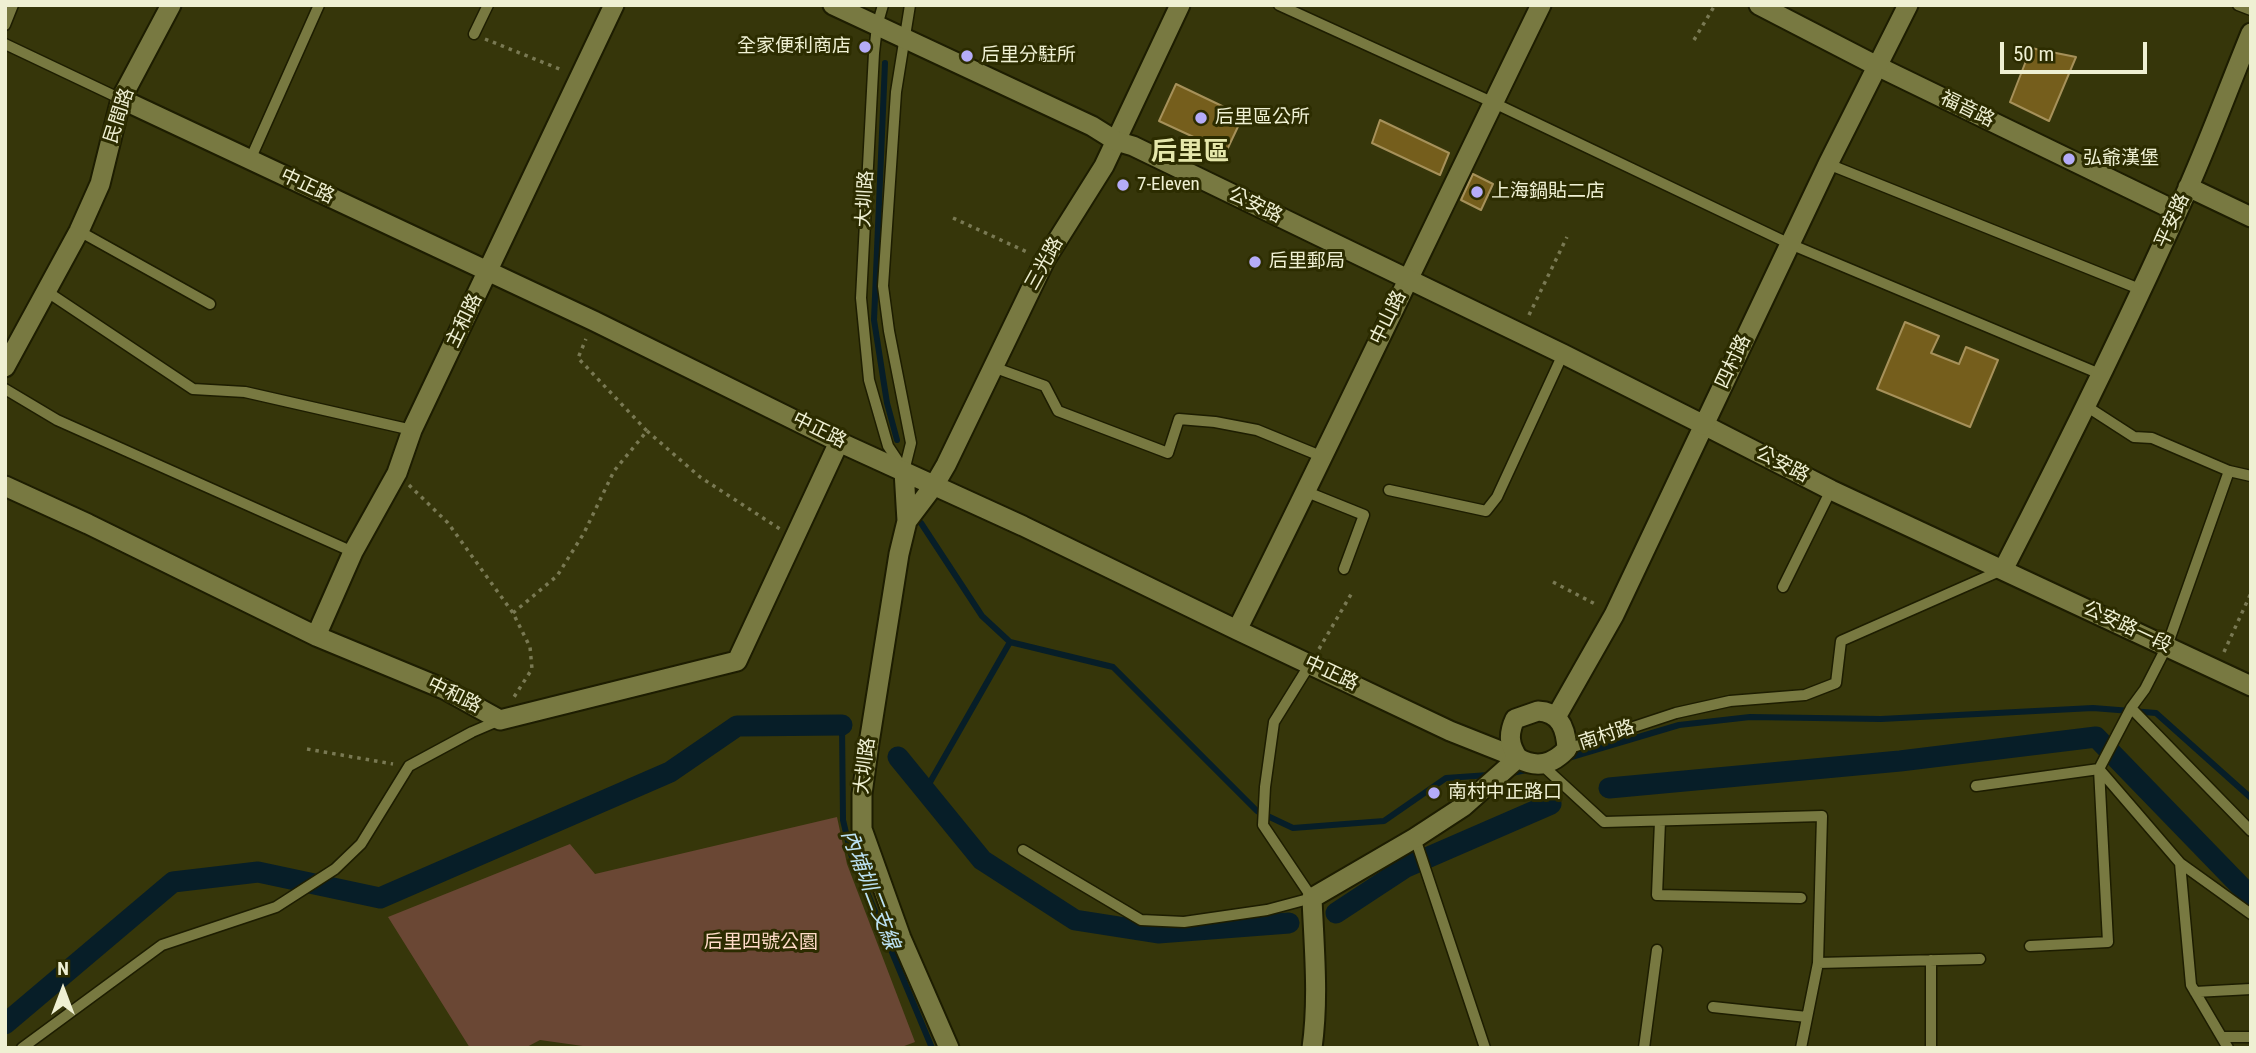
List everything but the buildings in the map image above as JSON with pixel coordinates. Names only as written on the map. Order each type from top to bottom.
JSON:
[{"type":"street","name":"民間路","points":[[5,367],[79,231],[100,184],[121,99],[171,5]]},
{"type":"street","name":"主和路","points":[[316,636],[353,552],[397,473],[412,430],[614,5]]},
{"type":"street","name":"公安路","points":[[833,5],[1092,126],[1116,141],[1146,152],[1563,354],[1831,490],[2003,570]]},
{"type":"street","name":"三光路","points":[[907,521],[946,465],[1045,260],[1104,166],[1180,5]]},
{"type":"street","name":"中山路","points":[[1237,630],[1307,492],[1407,279],[1541,5]]},
{"type":"street","name":"福音路","points":[[1759,5],[1877,66],[2176,211]]},
{"type":"street","name":"四村路","points":[[1556,717],[1614,615],[1828,164],[1908,5]]},
{"type":"street","name":"平安路","points":[[2003,570],[2142,290],[2188,187],[2251,33]]},
{"type":"street","name":"中正路","points":[[121,99],[594,321],[839,442],[935,484],[1237,630],[1450,730],[1518,758]]},
{"type":"street","points":[[2188,187],[2251,217]]},
{"type":"street","name":"中和路","points":[[5,486],[316,636],[444,689],[500,720],[737,661],[839,442]]},
{"type":"street","name":"大圳路","points":[[904,471],[907,521],[899,554],[869,743],[862,794],[862,829],[901,938],[949,1048]]},
{"type":"street","name":"公安路一段","points":[[2003,570],[2251,686]]},
{"type":"street","points":[[1542,764],[1529,764],[1518,758],[1511,746],[1511,729],[1515,719],[1538,711],[1550,712],[1565,730],[1567,749]]},
{"type":"street","name":"南村路","points":[[1542,764],[1555,761],[1567,749]]},
{"type":"street","points":[[1312,1048],[1316,1022],[1316,985],[1312,898],[1417,843],[1518,758]]},
{"type":"lane","points":[[5,25],[13,5]]},
{"type":"lane","points":[[250,160],[319,5]]},
{"type":"lane","points":[[474,34],[488,5]]},
{"type":"lane","name":"大圳路","points":[[883,5],[877,26],[861,298],[869,380],[888,446],[904,471]]},
{"type":"lane","name":"大圳路","points":[[904,471],[911,443],[883,286],[896,92],[910,5]]},
{"type":"lane","points":[[1279,5],[1494,103],[1790,244],[2100,374]]},
{"type":"lane","points":[[2238,5],[2251,10]]},
{"type":"lane","points":[[5,44],[121,99]]},
{"type":"lane","points":[[1828,164],[2142,290]]},
{"type":"lane","points":[[79,231],[210,304]]},
{"type":"lane","points":[[46,292],[193,389],[245,392],[412,430]]},
{"type":"lane","points":[[1389,490],[1486,511],[1497,497],[1563,354]]},
{"type":"lane","points":[[993,367],[1045,386],[1058,411],[1168,453],[1179,419],[1257,430],[1323,457]]},
{"type":"lane","points":[[5,389],[57,420],[353,552]]},
{"type":"lane","points":[[2086,406],[2134,436],[2152,438],[2229,471],[2251,477]]},
{"type":"lane","points":[[2030,946],[2108,942],[2099,769],[2167,646],[2229,471]]},
{"type":"lane","points":[[1783,587],[1831,490]]},
{"type":"lane","points":[[1307,492],[1364,515],[1344,569]]},
{"type":"lane","name":"南村路","points":[[1567,749],[1676,713],[1730,701],[1805,695],[1836,683],[1841,641],[2003,570]]},
{"type":"lane","points":[[1023,850],[1141,920],[1184,922],[1267,910],[1312,898],[1263,825],[1274,722],[1310,664]]},
{"type":"lane","points":[[2131,708],[2251,831]]},
{"type":"lane","points":[[22,1048],[162,944],[276,907],[335,869],[361,845],[409,766],[500,720]]},
{"type":"lane","points":[[1542,764],[1604,822],[1822,816],[1818,963],[1801,1048]]},
{"type":"lane","points":[[1976,786],[2099,769]]},
{"type":"lane","points":[[2099,769],[2180,863],[2251,914]]},
{"type":"lane","points":[[1660,821],[1657,895],[1801,898]]},
{"type":"lane","points":[[1417,843],[1485,1048]]},
{"type":"lane","points":[[2180,863],[2191,985],[2224,1037],[2228,1048]]},
{"type":"lane","points":[[1644,1048],[1657,950]]},
{"type":"lane","points":[[1818,963],[1980,959]]},
{"type":"lane","points":[[1931,960],[1931,1048]]},
{"type":"lane","points":[[2195,992],[2251,989]]},
{"type":"lane","points":[[1713,1007],[1807,1017]]},
{"type":"lane","points":[[2224,1037],[2251,1037]]},
{"type":"path","points":[[1694,40],[1715,5]]},
{"type":"path","points":[[474,34],[580,78]]},
{"type":"path","points":[[953,218],[1045,260]]},
{"type":"path","points":[[1520,333],[1567,237]]},
{"type":"path","points":[[594,321],[578,358],[647,431],[700,477],[794,539]]},
{"type":"path","points":[[513,613],[556,576],[584,533],[614,471],[647,431]]},
{"type":"path","points":[[397,473],[448,523],[513,613],[530,647],[532,669],[500,720]]},
{"type":"path","points":[[1553,582],[1614,615]]},
{"type":"path","points":[[1310,664],[1353,591]]},
{"type":"path","points":[[2215,671],[2251,593]]},
{"type":"path","points":[[307,749],[409,766]]},
{"type":"green space","name":"后里四號公園","points":[[837,817],[847,864],[915,1042],[899,1048],[597,1048],[540,1040],[525,1048],[470,1048],[388,917],[570,844],[595,874]]},
{"type":"waterway","points":[[885,63],[874,320],[887,403],[897,440]]},
{"type":"waterway","points":[[921,523],[982,616],[1010,642],[1113,667],[1257,811],[1293,828],[1384,821],[1446,778],[1489,775]]},
{"type":"waterway","points":[[925,791],[1010,642]]},
{"type":"waterway","points":[[1568,758],[1679,725],[1750,717],[1881,719],[2093,708],[2156,713],[2251,798]]},
{"type":"waterway","name":"內埔圳二支線","points":[[842,725],[843,820],[851,854],[932,1048]]},
{"type":"waterway","points":[[5,1024],[173,882],[258,872],[380,898],[670,772],[737,726],[842,725]]},
{"type":"waterway","points":[[1609,788],[1900,761],[2096,737],[2251,897]]},
{"type":"waterway","points":[[898,757],[982,860],[1075,920],[1158,933],[1289,923]]},
{"type":"waterway","points":[[1507,774],[1531,769]]},
{"type":"waterway","points":[[1336,913],[1406,867],[1551,804]]},
{"type":"place","name":"全家便利商店","points":[[865,47]]},
{"type":"place","name":"后里分駐所","points":[[967,56]]},
{"type":"place","name":"后里區公所","points":[[1201,118]]},
{"type":"place","name":"弘爺漢堡","points":[[2069,159]]},
{"type":"place","name":"7-Eleven","points":[[1123,185]]},
{"type":"place","name":"上海鍋貼二店","points":[[1477,192]]},
{"type":"place","name":"后里郵局","points":[[1255,262]]},
{"type":"place","name":"南村中正路口","points":[[1434,793]]},
{"type":"district","name":"后里區","points":[[1190,153]]}]
